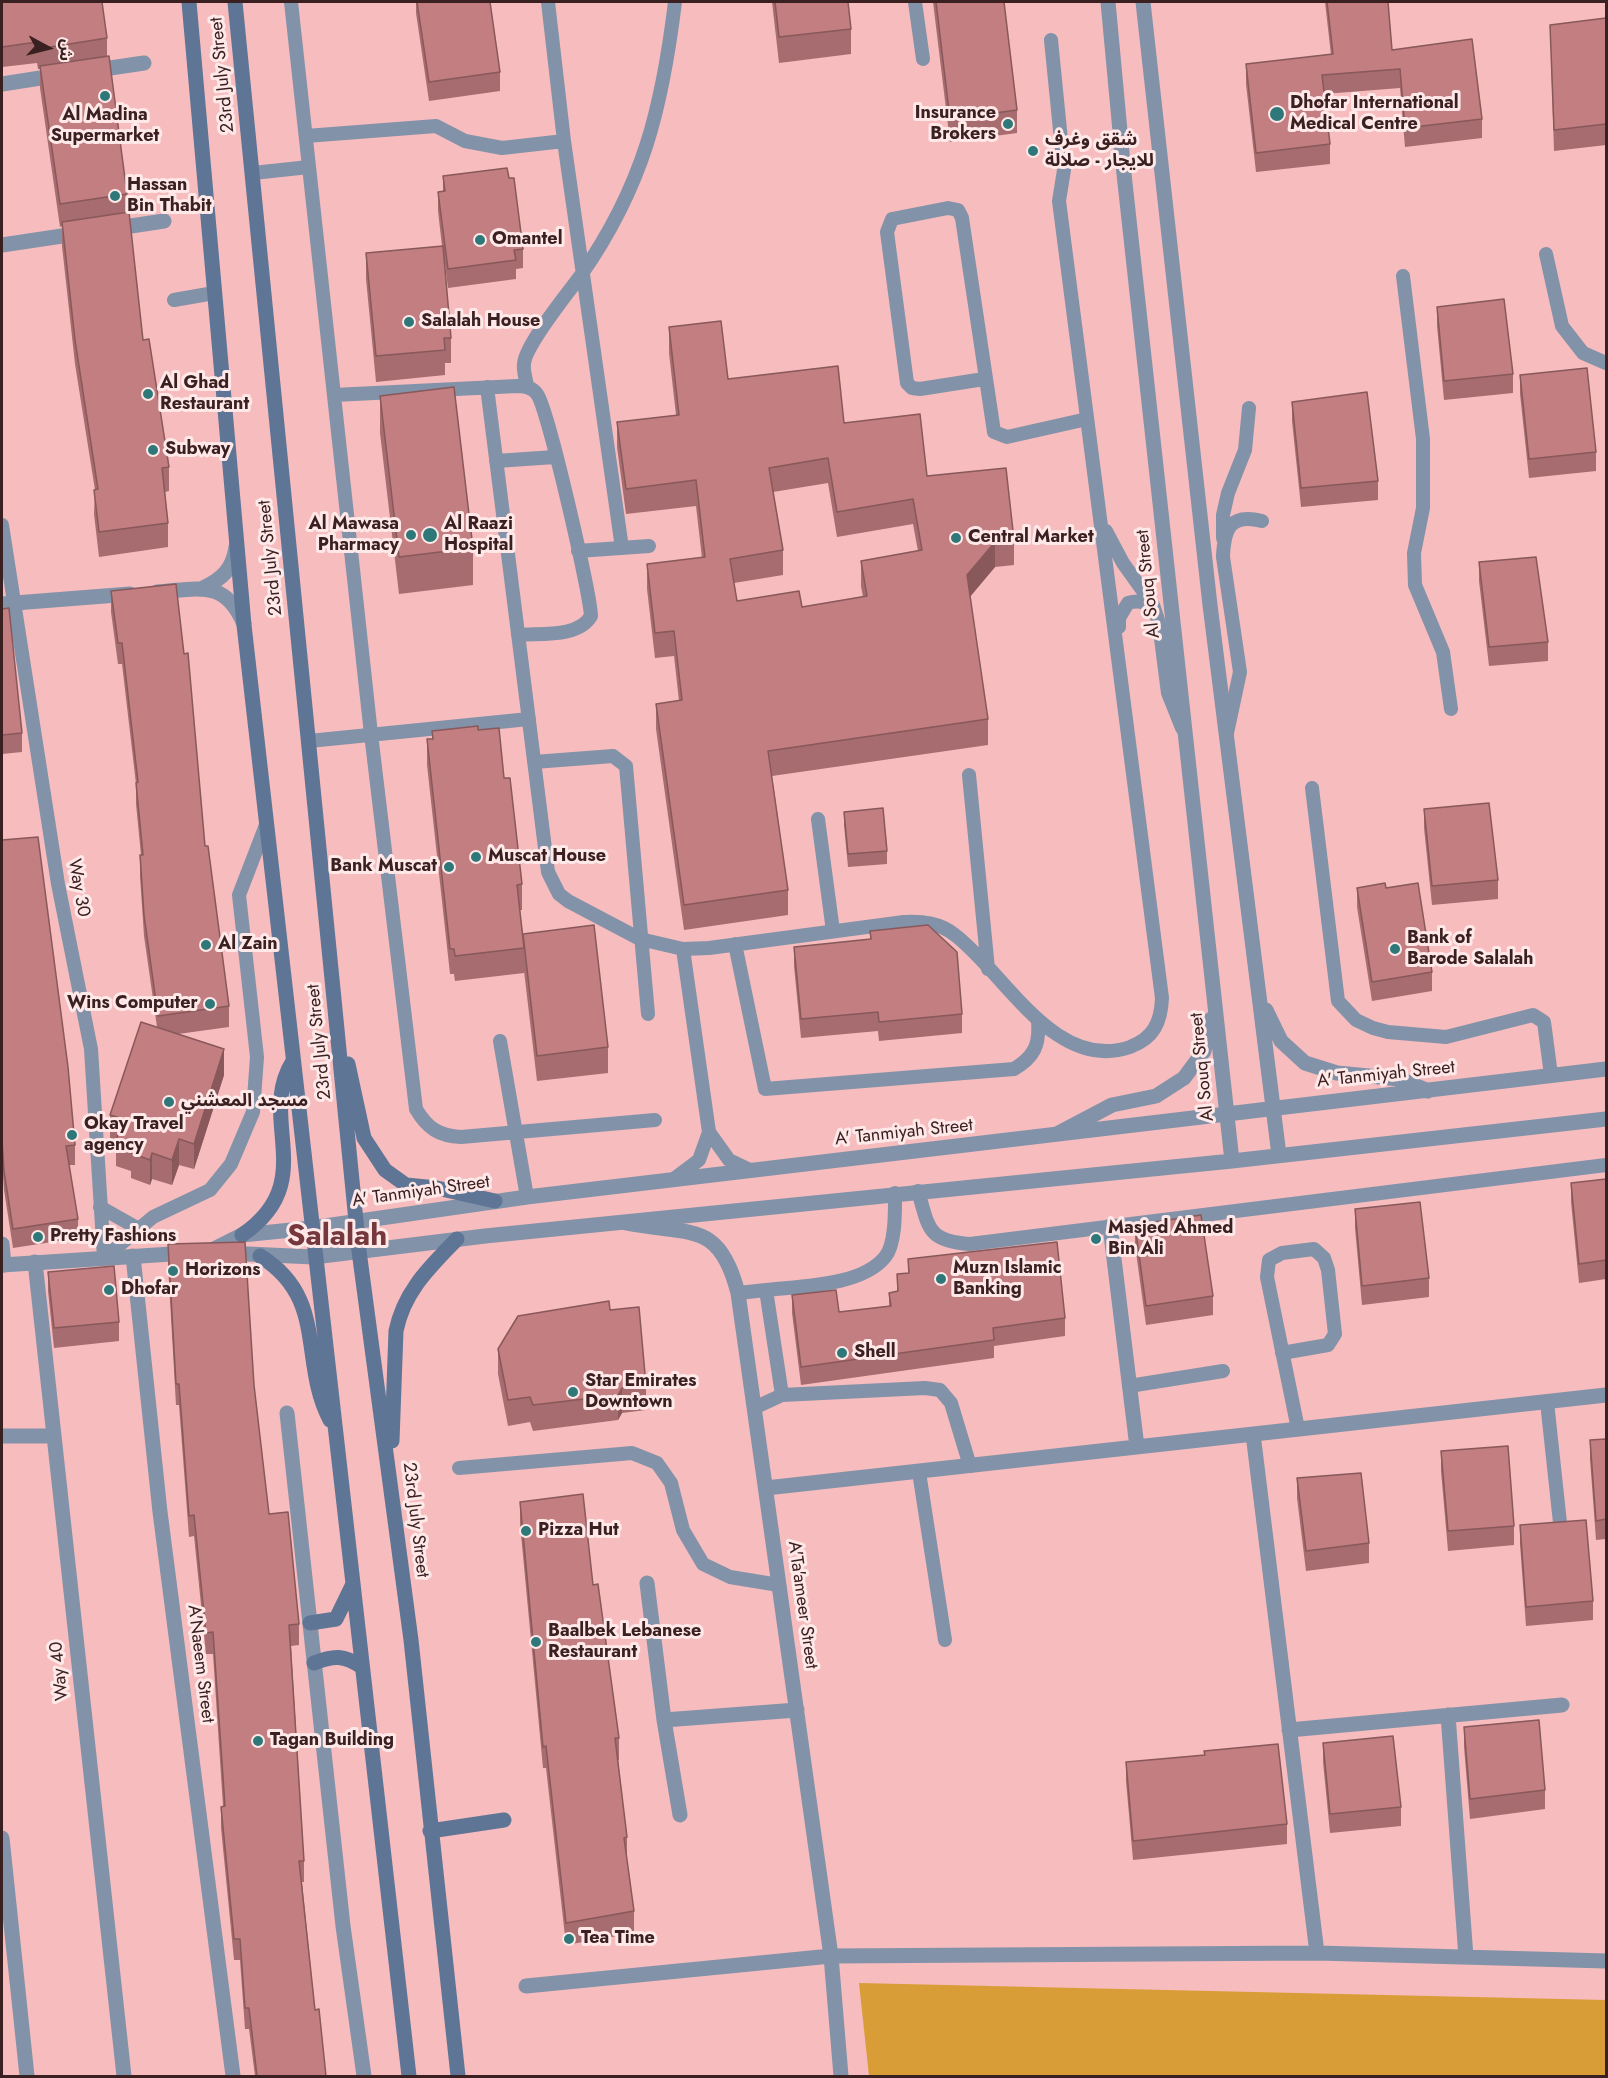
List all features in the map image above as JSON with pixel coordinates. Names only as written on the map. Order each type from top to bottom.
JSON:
[{"type":"main road","name":"23rd July Street","points":[[189,2],[244,624],[314,1257],[409,2076]]},
{"type":"main road","name":"23rd July Street","points":[[235,2],[359,1251],[391,1477],[458,2076]]},
{"type":"main road","points":[[340,1050],[350,1066],[364,1138],[385,1170],[406,1185],[462,1193],[495,1201]]},
{"type":"main road","points":[[242,1235],[268,1213],[280,1188],[284,1173],[283,1082],[292,1061]]},
{"type":"main road","points":[[391,1477],[396,1332],[400,1315],[414,1286],[457,1239]]},
{"type":"main road","points":[[260,1256],[283,1272],[293,1286],[309,1327],[318,1394],[335,1429]]},
{"type":"main road","points":[[310,1623],[336,1619],[353,1583]]},
{"type":"main road","points":[[314,1664],[330,1656],[347,1657],[362,1667]]},
{"type":"main road","points":[[430,1831],[504,1820]]},
{"type":"street","name":"Al Souq Street","points":[[1108,2],[1124,174],[1232,1161]]},
{"type":"street","points":[[1143,2],[1227,735],[1279,1155]]},
{"type":"street","points":[[2,84],[144,63]]},
{"type":"street","points":[[2,245],[164,221]]},
{"type":"street","points":[[203,588],[227,573],[234,558],[236,544]]},
{"type":"street","points":[[7,603],[203,588],[217,590],[225,596],[234,604],[244,624]]},
{"type":"street","points":[[1054,1135],[1092,1113],[1112,1105],[1155,1096],[1184,1078],[1204,1051],[1215,998]]},
{"type":"street","points":[[1261,1001],[1281,1041],[1305,1063],[1337,1074],[1400,1079],[1428,1091]]},
{"type":"street","name":"A' Tanmiyah Street","points":[[210,1251],[242,1235],[356,1222],[495,1201],[1606,1069]]},
{"type":"street","name":"A' Tanmiyah Street","points":[[3,1265],[210,1251],[260,1256],[314,1257],[457,1239],[895,1193],[1232,1161],[1606,1119]]},
{"type":"street","name":"A'Ta'ameer Street","points":[[621,1222],[704,1236],[717,1244],[731,1264],[738,1293],[831,1956],[841,2076]]},
{"type":"street","points":[[1110,1226],[1137,1448]]},
{"type":"street","points":[[2,1244],[3,1265]]},
{"type":"street","name":"A'Naeem Street","points":[[134,1256],[160,1512],[233,2076]]},
{"type":"street","name":"Way 40","points":[[35,1262],[124,2076]]},
{"type":"street","points":[[765,1488],[1606,1395]]},
{"type":"street","points":[[287,1413],[343,1926],[364,2076]]},
{"type":"street","points":[[1253,1434],[1317,1953]]},
{"type":"street","points":[[2,1436],[54,1436]]},
{"type":"street","points":[[647,1583],[664,1720],[680,1815]]},
{"type":"street","points":[[1289,1730],[1563,1705]]},
{"type":"street","points":[[664,1720],[797,1710]]},
{"type":"street","points":[[1448,1715],[1466,1957]]},
{"type":"street","points":[[2,1838],[27,2076]]},
{"type":"street","points":[[526,1986],[831,1956],[1317,1953],[1606,1961]]},
{"type":"lane","points":[[291,2],[371,734],[416,1109],[434,1131],[446,1136],[516,1133],[655,1120]]},
{"type":"lane","points":[[548,2],[564,141],[622,548]]},
{"type":"lane","points":[[527,386],[524,363],[531,346],[618,218],[644,156],[662,89],[675,2]]},
{"type":"lane","points":[[915,2],[923,59]]},
{"type":"lane","points":[[487,387],[548,872],[552,884],[568,901],[640,939],[683,949],[904,922],[932,923],[957,936],[1038,1021],[1082,1047],[1094,1050],[1126,1048],[1142,1042],[1156,1030],[1161,1015],[1162,998],[1059,201],[1064,170],[1051,40]]},
{"type":"lane","points":[[306,136],[436,126],[465,141],[502,148],[564,141]]},
{"type":"lane","points":[[253,173],[309,167]]},
{"type":"lane","points":[[984,379],[920,389],[912,388],[908,383],[887,232],[892,219],[948,208],[958,210],[962,218],[984,379],[994,432],[1007,437],[1087,419]]},
{"type":"lane","points":[[1546,254],[1562,326],[1583,353],[1606,363]]},
{"type":"lane","points":[[1403,276],[1423,439],[1423,508],[1414,553],[1414,585],[1443,652],[1451,709]]},
{"type":"lane","points":[[174,300],[214,293]]},
{"type":"lane","points":[[334,395],[527,386],[536,392],[542,401],[591,616],[585,626],[576,630],[518,634]]},
{"type":"lane","points":[[1227,735],[1239,672],[1223,557],[1223,515],[1228,493],[1245,450],[1249,408]]},
{"type":"lane","points":[[496,461],[555,457]]},
{"type":"lane","points":[[1100,513],[1110,541],[1153,604],[1159,623],[1168,693],[1186,739]]},
{"type":"lane","points":[[1223,540],[1229,527],[1237,520],[1248,517],[1262,521]]},
{"type":"lane","name":"Way 30","points":[[2,525],[7,603],[58,884],[91,1049],[104,1258]]},
{"type":"lane","points":[[578,551],[649,546]]},
{"type":"lane","points":[[1117,647],[1119,618],[1128,603],[1136,600],[1144,602],[1151,608],[1159,623]]},
{"type":"lane","points":[[309,741],[529,719]]},
{"type":"lane","points":[[534,762],[613,756],[626,766],[648,1014]]},
{"type":"lane","points":[[969,775],[988,969]]},
{"type":"lane","points":[[1312,788],[1338,1000],[1356,1020],[1373,1028],[1388,1032],[1446,1037],[1533,1015],[1544,1022],[1551,1075]]},
{"type":"lane","points":[[818,819],[833,931]]},
{"type":"lane","points":[[104,1258],[153,1217],[210,1190],[231,1164],[253,1112],[257,1057],[239,895],[266,825]]},
{"type":"lane","points":[[735,944],[765,1089],[1014,1069],[1033,1056],[1039,1035],[1038,1021]]},
{"type":"lane","points":[[683,949],[709,1132],[729,1160],[750,1170]]},
{"type":"lane","points":[[500,1041],[527,1197]]},
{"type":"lane","points":[[675,1178],[699,1160],[709,1132]]},
{"type":"lane","points":[[918,1191],[929,1231],[939,1239],[952,1243],[970,1244],[1606,1164]]},
{"type":"lane","points":[[738,1293],[856,1278],[886,1257],[895,1223],[895,1193]]},
{"type":"lane","points":[[100,1208],[139,1229]]},
{"type":"lane","points":[[1282,1353],[1328,1346],[1335,1334],[1328,1270],[1324,1258],[1314,1249],[1282,1253],[1269,1260],[1266,1277],[1282,1353],[1298,1429]]},
{"type":"lane","points":[[766,1290],[782,1395]]},
{"type":"lane","points":[[1129,1386],[1223,1371]]},
{"type":"lane","points":[[754,1408],[782,1395],[925,1388],[940,1390],[951,1403],[970,1466]]},
{"type":"lane","points":[[1547,1402],[1561,1532]]},
{"type":"lane","points":[[459,1468],[632,1453],[657,1463],[671,1483],[683,1530],[703,1564],[730,1577],[779,1585]]},
{"type":"lane","points":[[919,1472],[945,1640]]},
{"type":"shaded area","points":[[859,1983],[1606,2000],[1606,2076],[869,2076]]},
{"type":"building","points":[[2,2],[102,2],[107,38],[38,49],[37,42],[2,47]]},
{"type":"building","points":[[417,2],[490,2],[500,72],[429,82]]},
{"type":"building","points":[[775,2],[848,2],[851,29],[779,37]]},
{"type":"building","points":[[936,2],[1004,2],[1017,110],[950,119]]},
{"type":"building","points":[[1327,2],[1388,2],[1392,50],[1472,39],[1482,119],[1405,128],[1400,69],[1322,75],[1330,144],[1256,153],[1246,64],[1333,54]]},
{"type":"building","points":[[1606,18],[1606,124],[1554,130],[1550,25]]},
{"type":"building","points":[[109,56],[127,194],[60,204],[40,66]]},
{"type":"building","name":"Omantel","points":[[507,168],[509,178],[514,178],[523,249],[514,250],[516,260],[448,269],[438,192],[445,191],[443,176]]},
{"type":"building","points":[[129,212],[143,340],[149,339],[169,467],[162,468],[168,523],[99,532],[94,490],[98,489],[75,340],[62,222]]},
{"type":"building","name":"Salalah House","points":[[443,246],[451,338],[444,338],[445,350],[376,356],[366,253]]},
{"type":"building","points":[[1504,299],[1513,374],[1444,381],[1437,307]]},
{"type":"building","points":[[721,321],[728,379],[838,366],[844,423],[920,414],[927,476],[1006,468],[1014,540],[995,542],[967,575],[988,719],[768,751],[788,890],[684,905],[656,704],[682,700],[674,631],[655,633],[647,564],[705,557],[696,480],[626,489],[617,422],[679,415],[669,327]],"holes":[[[828,458],[837,512],[913,499],[922,550],[861,561],[867,596],[802,607],[799,591],[737,601],[730,559],[783,550],[769,468]]]},
{"type":"building","points":[[1587,368],[1596,452],[1529,459],[1520,375]]},
{"type":"building","name":"Al Raazi Hospital","points":[[454,387],[473,548],[399,557],[380,396]]},
{"type":"building","points":[[1367,392],[1378,481],[1301,488],[1292,402]]},
{"type":"building","points":[[1536,557],[1548,642],[1489,647],[1479,562]]},
{"type":"building","points":[[176,584],[184,654],[188,653],[205,846],[208,846],[229,1006],[158,1016],[144,915],[140,855],[143,855],[136,783],[138,782],[122,643],[118,643],[111,591]]},
{"type":"building","points":[[9,608],[22,733],[2,735],[2,609]]},
{"type":"building","name":"Muscat House","points":[[478,726],[478,730],[499,728],[504,778],[510,778],[522,884],[517,885],[524,948],[455,956],[454,949],[450,949],[427,739],[433,739],[432,731]]},
{"type":"building","points":[[1489,803],[1498,880],[1432,886],[1424,809]]},
{"type":"building","points":[[883,808],[887,851],[848,854],[844,812]]},
{"type":"building","points":[[38,837],[68,1067],[75,1145],[66,1146],[78,1219],[13,1229],[2,1141],[2,840]]},
{"type":"building","name":"Bank of Barode Salalah","points":[[1385,883],[1386,888],[1418,883],[1432,972],[1372,982],[1357,888]]},
{"type":"building","points":[[594,925],[608,1047],[537,1056],[523,934]]},
{"type":"building","points":[[928,925],[957,952],[962,1014],[879,1022],[878,1012],[801,1019],[794,947],[871,939],[870,931]]},
{"type":"building","name":"مسجد المعشني","points":[[141,1022],[224,1049],[194,1144],[179,1139],[172,1160],[152,1153],[150,1160],[131,1153],[133,1147],[116,1141],[123,1119],[110,1115]]},
{"type":"building","points":[[1606,1179],[1606,1260],[1579,1264],[1571,1183]]},
{"type":"building","points":[[1420,1202],[1429,1278],[1362,1286],[1355,1209]]},
{"type":"building","points":[[1201,1215],[1213,1296],[1146,1306],[1135,1225]]},
{"type":"building","points":[[245,1242],[254,1385],[269,1514],[288,1512],[299,1624],[289,1625],[304,1861],[299,1861],[315,2010],[319,2009],[326,2076],[257,2076],[249,2008],[245,2008],[240,1939],[234,1939],[221,1807],[225,1806],[213,1632],[206,1633],[194,1515],[189,1516],[179,1384],[176,1384],[168,1244]]},
{"type":"building","points":[[1057,1242],[1065,1318],[993,1328],[994,1340],[801,1367],[792,1295],[836,1290],[839,1312],[891,1306],[889,1293],[898,1291],[897,1274],[909,1273],[908,1259]]},
{"type":"building","points":[[114,1266],[119,1322],[54,1328],[48,1272]]},
{"type":"building","name":"Star Emirates Downtown","points":[[609,1301],[610,1310],[639,1307],[646,1385],[622,1388],[618,1395],[533,1405],[530,1397],[508,1400],[498,1349],[518,1316]]},
{"type":"building","points":[[1606,1439],[1606,1519],[1596,1521],[1590,1440]]},
{"type":"building","points":[[1508,1446],[1514,1526],[1448,1531],[1441,1451]]},
{"type":"building","points":[[1361,1473],[1369,1543],[1306,1551],[1297,1478]]},
{"type":"building","points":[[583,1494],[593,1585],[598,1584],[619,1738],[615,1738],[627,1837],[624,1838],[634,1911],[566,1923],[546,1746],[543,1747],[520,1502]]},
{"type":"building","points":[[1586,1520],[1593,1601],[1526,1607],[1520,1525]]},
{"type":"building","points":[[1539,1720],[1545,1790],[1470,1799],[1464,1727]]},
{"type":"building","points":[[1393,1736],[1401,1807],[1330,1814],[1323,1743]]},
{"type":"building","points":[[1278,1744],[1287,1824],[1133,1841],[1126,1762],[1205,1755],[1204,1751]]},
{"type":"place","name":"Al Madina Supermarket","points":[[105,96]]},
{"type":"place","name":"Dhofar International Medical Centre","points":[[1277,114]]},
{"type":"place","name":"Insurance Brokers","points":[[1008,124]]},
{"type":"place","name":"شقق وغرف للايجار - صلالة","points":[[1033,151]]},
{"type":"place","name":"Hassan Bin Thabit","points":[[115,196]]},
{"type":"place","name":"Omantel","points":[[480,240]]},
{"type":"place","name":"Salalah House","points":[[409,322]]},
{"type":"place","name":"Al Ghad Restaurant","points":[[148,394]]},
{"type":"place","name":"Subway","points":[[153,450]]},
{"type":"place","name":"Al Mawasa Pharmacy","points":[[411,535]]},
{"type":"place","name":"Al Raazi Hospital","points":[[430,535]]},
{"type":"place","name":"Central Market","points":[[956,538]]},
{"type":"place","name":"Muscat House","points":[[476,857]]},
{"type":"place","name":"Bank Muscat","points":[[449,867]]},
{"type":"place","name":"Al Zain","points":[[206,945]]},
{"type":"place","name":"Bank of Barode Salalah","points":[[1395,949]]},
{"type":"place","name":"Wins Computer","points":[[210,1004]]},
{"type":"place","name":"مسجد المعشني","points":[[169,1102]]},
{"type":"place","name":"Okay Travel agency","points":[[72,1135]]},
{"type":"place","name":"Pretty Fashions","points":[[38,1237]]},
{"type":"place","name":"Masjed Ahmed Bin Ali","points":[[1096,1239]]},
{"type":"place","name":"Horizons","points":[[173,1271]]},
{"type":"place","name":"Muzn Islamic Banking","points":[[941,1279]]},
{"type":"place","name":"Dhofar","points":[[109,1290]]},
{"type":"place","name":"Shell","points":[[842,1353]]},
{"type":"place","name":"Star Emirates Downtown","points":[[573,1392]]},
{"type":"place","name":"Pizza Hut","points":[[526,1531]]},
{"type":"place","name":"Baalbek Lebanese Restaurant","points":[[536,1642]]},
{"type":"place","name":"Tagan Building","points":[[258,1741]]},
{"type":"place","name":"Tea Time","points":[[569,1939]]},
{"type":"district","name":"Salalah","points":[[337,1238]]}]
